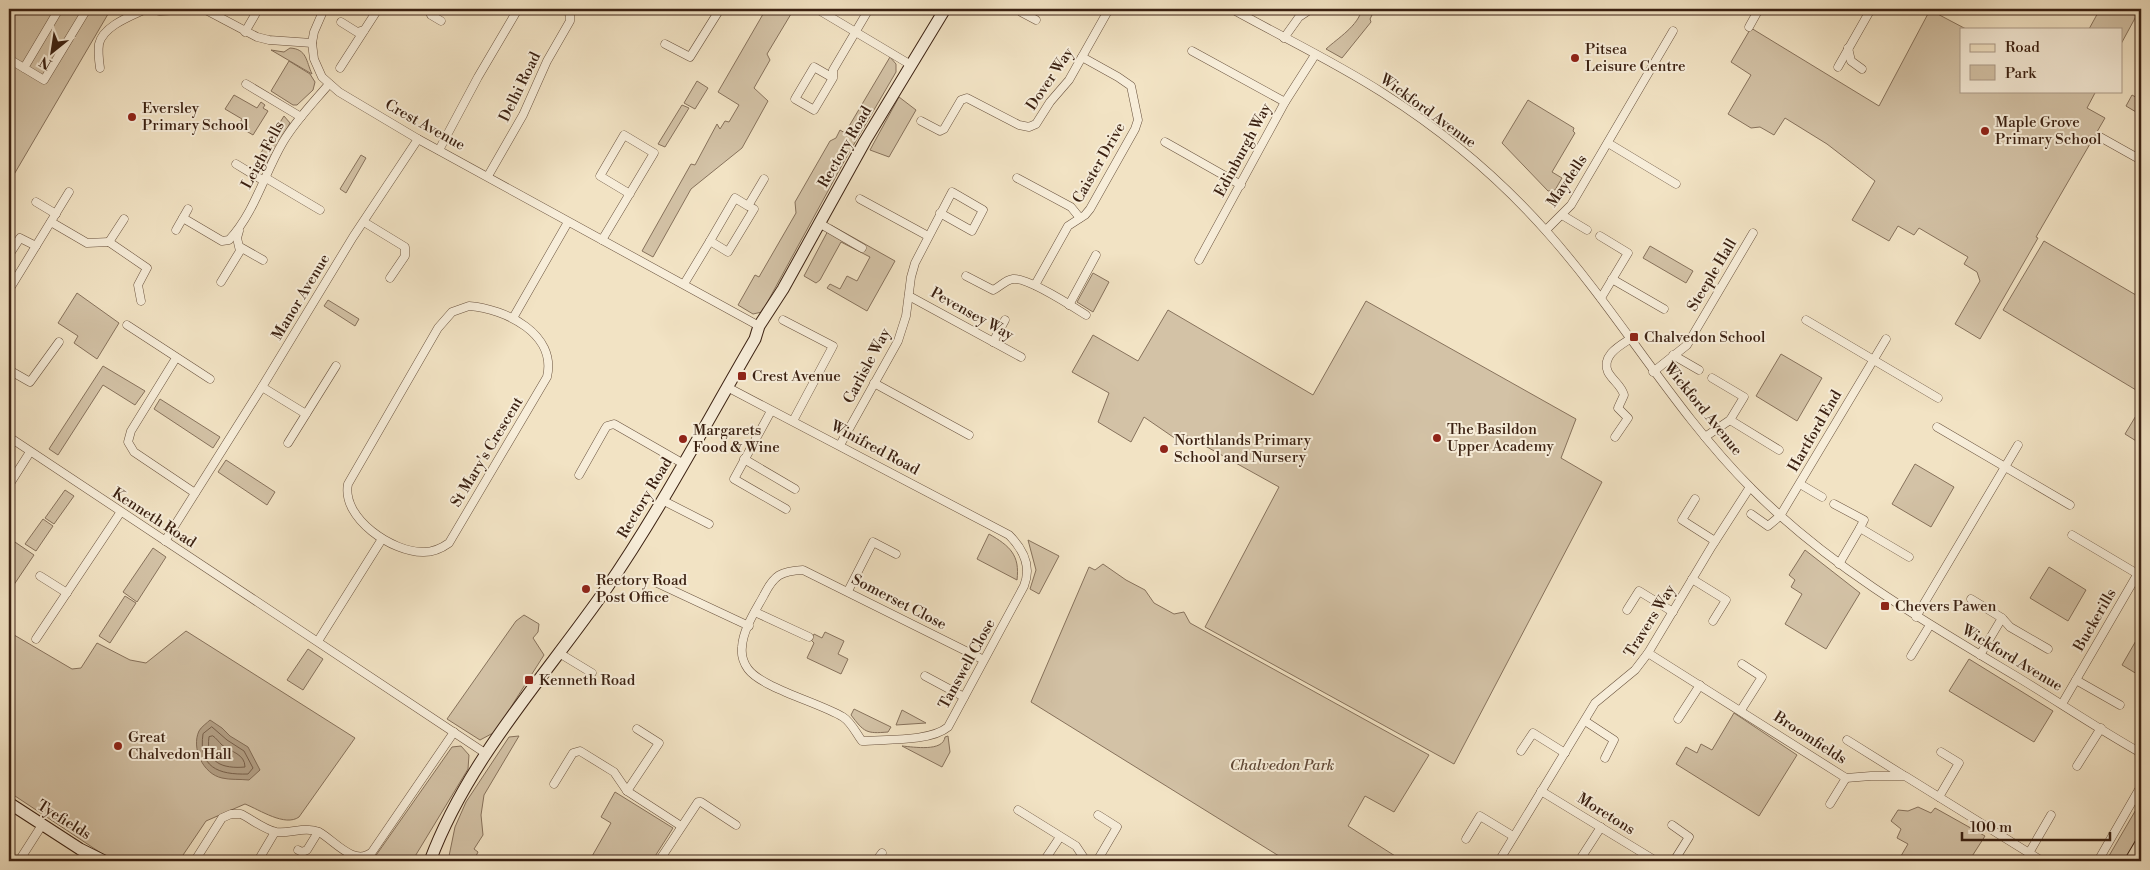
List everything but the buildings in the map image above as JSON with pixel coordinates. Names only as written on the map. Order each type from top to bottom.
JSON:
[{"type":"main road","points":[[2132,861],[2141,844]]},
{"type":"street","points":[[24,68],[59,9]]},
{"type":"street","points":[[9,60],[44,80],[87,9]]},
{"type":"street","points":[[100,68],[99,43],[108,31],[121,21],[146,9]]},
{"type":"street","points":[[150,9],[160,11],[204,9],[214,11],[257,38],[312,42],[314,32],[324,9]]},
{"type":"street","points":[[245,32],[256,13],[248,9]]},
{"type":"street","points":[[340,68],[378,9]]},
{"type":"street","points":[[429,9],[431,15],[441,21]]},
{"type":"street","points":[[439,150],[518,9]]},
{"type":"street","points":[[566,9],[570,15],[570,22]]},
{"type":"street","name":"Delhi Road","points":[[488,176],[523,114],[547,61],[577,9]]},
{"type":"street","points":[[665,44],[690,57],[720,9]]},
{"type":"street","points":[[817,9],[911,65]]},
{"type":"street","points":[[833,78],[814,67],[795,99],[814,110],[833,78],[833,70],[869,9]]},
{"type":"street","name":"Rectory Road","points":[[430,861],[446,821],[486,753],[611,581],[662,500],[755,339],[759,326],[765,319],[819,223],[945,9]]},
{"type":"street","name":"Dover Way","points":[[922,121],[940,131],[944,129],[961,100],[967,98],[1019,126],[1033,125],[1040,119],[1050,102],[1069,80],[1109,9]]},
{"type":"street","name":"Wickford Avenue","points":[[1232,9],[1382,92],[1466,153],[1546,230],[1601,298],[1654,372],[1705,436],[1750,487],[1780,516],[1839,564],[1916,617],[2141,753]]},
{"type":"street","points":[[1284,38],[1299,17],[1311,9]]},
{"type":"street","points":[[1749,27],[1760,9]]},
{"type":"street","points":[[1838,67],[1871,9]]},
{"type":"street","points":[[1020,10],[1036,20]]},
{"type":"street","points":[[341,22],[357,32],[364,30]]},
{"type":"street","name":"Maydells","points":[[1546,230],[1571,205],[1673,31]]},
{"type":"street","name":"Crest Avenue","points":[[312,42],[317,68],[329,84],[418,139],[759,326]]},
{"type":"street","points":[[1848,48],[1851,61],[1862,69]]},
{"type":"street","points":[[1192,51],[1284,102]]},
{"type":"street","name":"Edinburgh Way","points":[[1199,260],[1284,102],[1314,55]]},
{"type":"street","name":"Caister Drive","points":[[1035,286],[1068,226],[1090,209],[1135,129],[1138,120],[1131,86],[1082,57]]},
{"type":"street","points":[[246,84],[301,117]]},
{"type":"street","name":"Leigh Fells","points":[[183,218],[225,242],[230,240],[240,228],[283,142],[329,84]]},
{"type":"street","points":[[602,240],[630,194],[654,153],[624,135],[600,176],[630,194]]},
{"type":"street","points":[[2100,137],[2141,160]]},
{"type":"street","name":"Manor Avenue","points":[[165,541],[418,139]]},
{"type":"street","points":[[1164,142],[1240,185]]},
{"type":"street","points":[[1608,143],[1676,184]]},
{"type":"street","points":[[236,164],[320,210]]},
{"type":"street","name":"Caister Drive","points":[[1017,178],[1071,207],[1080,218]]},
{"type":"street","points":[[748,206],[764,180]]},
{"type":"street","points":[[9,290],[70,192]]},
{"type":"street","name":"Carlisle Way","points":[[840,445],[898,341],[906,316],[913,270],[928,236],[940,213],[952,192],[983,210],[972,230],[940,213]]},
{"type":"street","points":[[684,284],[735,198],[754,209],[728,252],[710,241]]},
{"type":"street","points":[[860,198],[928,236]]},
{"type":"street","points":[[36,202],[56,214]]},
{"type":"street","points":[[176,230],[188,209]]},
{"type":"street","points":[[1562,215],[1587,230]]},
{"type":"street","points":[[109,242],[124,219]]},
{"type":"street","points":[[51,222],[87,243],[109,242],[147,268],[138,285],[141,301]]},
{"type":"street","points":[[364,222],[405,247],[405,256],[390,278]]},
{"type":"street","points":[[513,318],[568,222]]},
{"type":"street","points":[[819,223],[862,248]]},
{"type":"street","points":[[221,282],[240,251],[236,238],[240,228]]},
{"type":"street","name":"Steeple Hall","points":[[1654,372],[1687,345],[1753,233]]},
{"type":"street","points":[[1600,236],[1628,253],[1601,298]]},
{"type":"street","points":[[9,255],[20,238],[36,246]]},
{"type":"street","points":[[240,246],[263,260]]},
{"type":"street","points":[[1069,305],[1096,256]]},
{"type":"street","points":[[966,276],[992,290],[1012,279],[1020,279],[1086,314]]},
{"type":"street","points":[[1612,279],[1664,309]]},
{"type":"street","name":"Pevensey Way","points":[[909,296],[1021,357]]},
{"type":"street","name":"St Mary's Crescent","points":[[470,306],[489,309],[513,318],[534,333],[544,348],[549,361],[547,377],[450,543],[444,547],[426,552],[410,550],[382,539],[370,530],[354,511],[348,500],[348,484],[438,328],[452,312],[470,306]]},
{"type":"street","points":[[783,320],[833,346],[793,422]]},
{"type":"street","points":[[993,342],[1005,320]]},
{"type":"street","points":[[1806,320],[1938,398]]},
{"type":"street","points":[[127,325],[210,379]]},
{"type":"street","points":[[1614,436],[1628,418],[1618,408],[1624,395],[1622,388],[1608,372],[1607,363],[1614,350],[1630,338]]},
{"type":"street","name":"Hartford End","points":[[1780,516],[1886,339]]},
{"type":"street","points":[[9,370],[30,382],[59,342]]},
{"type":"street","points":[[1673,355],[1699,370]]},
{"type":"street","points":[[176,358],[131,431],[128,442],[134,452],[195,493]]},
{"type":"street","points":[[288,443],[336,366]]},
{"type":"street","points":[[1705,436],[1730,420],[1744,396],[1712,378]]},
{"type":"street","points":[[874,383],[969,435]]},
{"type":"street","points":[[262,387],[306,414]]},
{"type":"street","name":"Winifred Road","points":[[727,387],[1009,535]]},
{"type":"street","points":[[771,411],[734,479],[786,509]]},
{"type":"street","points":[[1730,420],[1779,450]]},
{"type":"street","points":[[579,476],[605,429],[610,424],[614,424],[682,463]]},
{"type":"street","points":[[1937,427],[2070,505]]},
{"type":"street","name":"Kenneth Road","points":[[9,437],[486,753]]},
{"type":"street","points":[[1916,617],[2018,445]]},
{"type":"street","points":[[9,484],[30,452]]},
{"type":"street","points":[[744,459],[795,489]]},
{"type":"street","points":[[1800,484],[1822,497]]},
{"type":"street","name":"Travers Way","points":[[1499,861],[1595,703],[1635,670],[1648,653],[1715,541],[1750,487]]},
{"type":"street","points":[[1695,499],[1682,520],[1715,541]]},
{"type":"street","points":[[662,500],[710,524]]},
{"type":"street","points":[[1834,504],[1864,520],[1839,564]]},
{"type":"street","points":[[36,639],[120,512]]},
{"type":"street","points":[[1751,514],[1768,526],[1780,516]]},
{"type":"street","points":[[1860,528],[1909,557]]},
{"type":"street","name":"Tanswell Close","points":[[749,626],[742,648],[742,657],[749,670],[763,680],[844,718],[862,741],[923,737],[943,731],[948,727],[1026,580],[1024,554],[1009,535]]},
{"type":"street","name":"Buckerills","points":[[2062,704],[2140,573],[2072,536]]},
{"type":"street","points":[[318,641],[382,539]]},
{"type":"street","points":[[848,591],[873,542],[896,554]]},
{"type":"street","name":"Somerset Close","points":[[755,612],[769,586],[778,575],[786,571],[802,570],[848,591],[984,660]]},
{"type":"street","points":[[40,576],[67,593]]},
{"type":"street","points":[[1692,579],[1726,600],[1713,621]]},
{"type":"street","points":[[657,584],[749,626],[755,612],[809,637]]},
{"type":"street","points":[[1627,610],[1639,591],[1673,612]]},
{"type":"street","points":[[1972,599],[2002,618],[2010,627],[2048,649]]},
{"type":"street","points":[[1980,655],[2002,618]]},
{"type":"street","points":[[1911,656],[1930,625]]},
{"type":"street","points":[[559,653],[592,673]]},
{"type":"street","name":"Broomfields","points":[[1648,653],[1846,778],[1905,776]]},
{"type":"street","points":[[1741,710],[1762,677],[1742,664]]},
{"type":"street","points":[[925,676],[964,697]]},
{"type":"street","points":[[2076,680],[2120,706]]},
{"type":"street","points":[[1678,719],[1700,685]]},
{"type":"street","points":[[1585,721],[1614,740],[1605,758]]},
{"type":"street","points":[[2077,766],[2101,728]]},
{"type":"street","points":[[627,791],[659,743],[637,729]]},
{"type":"street","points":[[196,859],[222,818],[226,815],[241,814],[276,832],[309,830],[318,832],[352,855],[368,856],[454,732]]},
{"type":"street","points":[[1521,750],[1533,733],[1565,754]]},
{"type":"street","points":[[1847,740],[2042,861]]},
{"type":"street","points":[[554,784],[573,753],[580,751],[614,772],[627,791],[681,826]]},
{"type":"street","points":[[1939,797],[1959,763],[1941,752]]},
{"type":"street","points":[[1830,804],[1846,778]]},
{"type":"street","points":[[2098,861],[2141,786]]},
{"type":"street","name":"Moretons","points":[[1541,791],[1656,861]]},
{"type":"street","points":[[659,861],[698,802],[701,802],[736,825]]},
{"type":"street","name":"Tyefields","points":[[9,803],[42,825],[104,861]]},
{"type":"street","points":[[1018,810],[1078,847],[1086,861]]},
{"type":"street","points":[[2025,861],[2051,814]]},
{"type":"street","points":[[1097,861],[1117,827],[1098,815]]},
{"type":"street","points":[[1466,839],[1480,816],[1513,836]]},
{"type":"street","points":[[19,861],[42,825]]},
{"type":"street","points":[[1672,825],[1689,837],[1674,861]]},
{"type":"street","points":[[1578,861],[1601,827]]},
{"type":"street","points":[[251,861],[259,859],[276,832]]},
{"type":"street","points":[[298,850],[302,852],[307,850],[318,832]]},
{"type":"street","points":[[1044,861],[1060,836]]},
{"type":"street","points":[[877,861],[882,853]]},
{"type":"green space","points":[[9,9],[111,9],[9,183]]},
{"type":"green space","points":[[766,9],[794,9],[767,54],[770,60],[754,88],[768,101],[742,148],[691,189],[653,257],[642,251],[691,164],[695,165],[717,124],[720,129],[725,121],[729,122],[739,105],[718,92]]},
{"type":"green space","points":[[1362,9],[1375,9],[1370,19],[1371,22],[1342,58],[1326,49],[1352,26]]},
{"type":"green space","points":[[2100,9],[2140,9],[2122,42],[2122,28],[2090,28]]},
{"type":"green space","points":[[1930,10],[1964,28],[1960,28],[1960,92],[2095,92],[2087,108],[2105,118],[1980,339],[1955,324],[1980,281],[1977,272],[1964,264],[1968,257],[1919,228],[1914,235],[1898,226],[1889,241],[1852,220],[1875,181],[1827,144],[1785,118],[1774,135],[1760,127],[1751,128],[1728,114],[1751,75],[1731,62],[1751,28],[1879,106]]},
{"type":"green space","points":[[290,48],[303,53],[312,74],[271,50],[284,52]]},
{"type":"green space","points":[[890,57],[896,64],[896,72],[846,158],[762,312],[753,314],[738,305],[755,275],[759,277],[796,213],[795,202],[830,141],[836,138],[840,130],[845,133]]},
{"type":"green space","points":[[289,61],[310,74],[315,82],[313,90],[297,105],[293,105],[271,91]]},
{"type":"green space","points":[[697,81],[708,88],[695,109],[684,103]]},
{"type":"green space","points":[[234,95],[257,108],[261,102],[265,105],[263,108],[268,111],[253,135],[238,126],[242,119],[225,109]]},
{"type":"green space","points":[[2132,95],[2141,100],[2141,115],[2126,106]]},
{"type":"green space","points":[[899,97],[916,110],[889,157],[870,150]]},
{"type":"green space","points":[[1528,100],[1574,128],[1573,131],[1575,133],[1552,172],[1562,178],[1555,190],[1548,191],[1502,143]]},
{"type":"green space","points":[[682,105],[689,108],[665,147],[658,144]]},
{"type":"green space","points":[[284,116],[290,123],[266,165],[257,159]]},
{"type":"green space","points":[[361,155],[366,158],[346,193],[340,189]]},
{"type":"green space","points":[[831,225],[895,261],[867,311],[827,288],[830,284],[840,289],[847,276],[857,281],[870,257],[841,242],[820,280],[816,283],[804,276]]},
{"type":"green space","points":[[2044,241],[2141,298],[2141,393],[2003,310]]},
{"type":"green space","points":[[1650,246],[1693,271],[1686,283],[1643,258]]},
{"type":"green space","points":[[1093,273],[1109,282],[1093,312],[1077,302]]},
{"type":"green space","points":[[77,293],[119,323],[97,359],[74,343],[78,336],[58,323]]},
{"type":"green space","points":[[328,300],[359,319],[355,326],[324,306]]},
{"type":"green space","name":"The Basildon Upper Academy","points":[[1366,301],[1576,419],[1561,458],[1602,482],[1454,764],[1205,627],[1279,487],[1180,432],[1176,439],[1144,417],[1131,442],[1098,422],[1109,393],[1072,372],[1093,335],[1138,361],[1168,310],[1313,395]]},
{"type":"green space","points":[[1781,354],[1822,378],[1797,421],[1756,396]]},
{"type":"green space","points":[[103,366],[145,391],[135,405],[103,385],[58,455],[49,449]]},
{"type":"green space","points":[[160,399],[220,437],[213,448],[154,409]]},
{"type":"green space","points":[[2137,414],[2141,417],[2141,444],[2125,434]]},
{"type":"green space","points":[[226,460],[275,492],[267,505],[218,472]]},
{"type":"green space","points":[[1915,464],[1954,487],[1931,527],[1892,504]]},
{"type":"green space","points":[[65,490],[74,496],[54,524],[45,518]]},
{"type":"green space","points":[[43,519],[53,526],[36,551],[25,544]]},
{"type":"green space","points":[[989,534],[1003,543],[1012,552],[1017,564],[1017,580],[977,559]]},
{"type":"green space","points":[[9,538],[34,555],[9,592]]},
{"type":"green space","points":[[1028,540],[1059,556],[1039,594],[1030,589],[1036,570]]},
{"type":"green space","points":[[153,548],[166,557],[137,602],[123,592]]},
{"type":"green space","points":[[1805,550],[1860,593],[1826,649],[1785,624],[1802,594],[1791,587],[1795,580],[1789,575]]},
{"type":"green space","name":"Chalvedon Park","points":[[1103,564],[1145,590],[1154,603],[1174,614],[1184,612],[1190,623],[1429,755],[1394,812],[1365,796],[1348,826],[1403,861],[1287,861],[1031,702],[1089,567],[1095,570]]},
{"type":"green space","points":[[2049,567],[2086,590],[2068,621],[2030,598]]},
{"type":"green space","points":[[125,596],[136,603],[110,643],[99,636]]},
{"type":"green space","points":[[524,615],[539,624],[538,632],[533,638],[544,655],[495,732],[480,740],[447,719],[516,621]]},
{"type":"green space","points":[[186,631],[355,738],[299,817],[293,820],[280,819],[245,804],[206,821],[179,861],[116,861],[110,859],[9,792],[9,632],[72,669],[81,668],[97,643],[130,660],[146,663]]},
{"type":"green space","points":[[825,632],[844,641],[838,654],[848,659],[841,674],[807,658],[814,643],[811,640],[814,634],[822,638]]},
{"type":"green space","points":[[2141,632],[2141,667],[2137,674],[2122,665]]},
{"type":"green space","points":[[308,649],[323,659],[303,690],[287,680]]},
{"type":"green space","points":[[1969,659],[2053,711],[2034,742],[1949,691]]},
{"type":"green space","points":[[854,709],[891,727],[888,732],[875,733],[866,731],[851,715]]},
{"type":"green space","points":[[902,710],[926,723],[896,725]]},
{"type":"green space","points":[[1734,713],[1797,755],[1759,816],[1676,764],[1686,747],[1697,753],[1701,744],[1712,750]]},
{"type":"green space","points":[[519,736],[484,795],[481,815],[483,835],[474,849],[478,852],[475,858],[478,861],[448,861],[455,827],[466,802],[509,737]]},
{"type":"green space","points":[[948,736],[950,752],[942,767],[902,746],[934,747],[943,742],[945,737]]},
{"type":"green space","points":[[461,746],[469,755],[468,769],[414,858],[410,861],[372,861],[452,747]]},
{"type":"green space","points":[[615,792],[673,828],[652,861],[619,861],[611,856],[591,858],[611,823],[601,817]]},
{"type":"green space","points":[[2141,801],[2141,836],[2126,861],[2106,861]]},
{"type":"green space","points":[[1918,807],[1931,813],[1935,808],[1985,836],[1969,861],[1898,861],[1908,844],[1897,838],[1901,829],[1891,821],[1898,810],[1908,811]]},
{"type":"water","points":[[210,720],[248,747],[260,770],[249,780],[215,776],[204,766],[198,752],[197,738],[200,730]]},
{"type":"place","name":"Pitsea Leisure Centre","points":[[1575,58]]},
{"type":"place","name":"Eversley Primary School","points":[[132,117]]},
{"type":"place","name":"Maple Grove Primary School","points":[[1985,131]]},
{"type":"place","name":"Chalvedon School","points":[[1634,337]]},
{"type":"place","name":"Crest Avenue","points":[[742,376]]},
{"type":"place","name":"The Basildon Upper Academy","points":[[1437,438]]},
{"type":"place","name":"Margarets Food & Wine","points":[[683,439]]},
{"type":"place","name":"Northlands Primary School and Nursery","points":[[1164,449]]},
{"type":"place","name":"Rectory Road Post Office","points":[[586,589]]},
{"type":"place","name":"Chevers Pawen","points":[[1885,606]]},
{"type":"place","name":"Kenneth Road","points":[[529,680]]},
{"type":"place","name":"Great Chalvedon Hall","points":[[118,746]]}]
